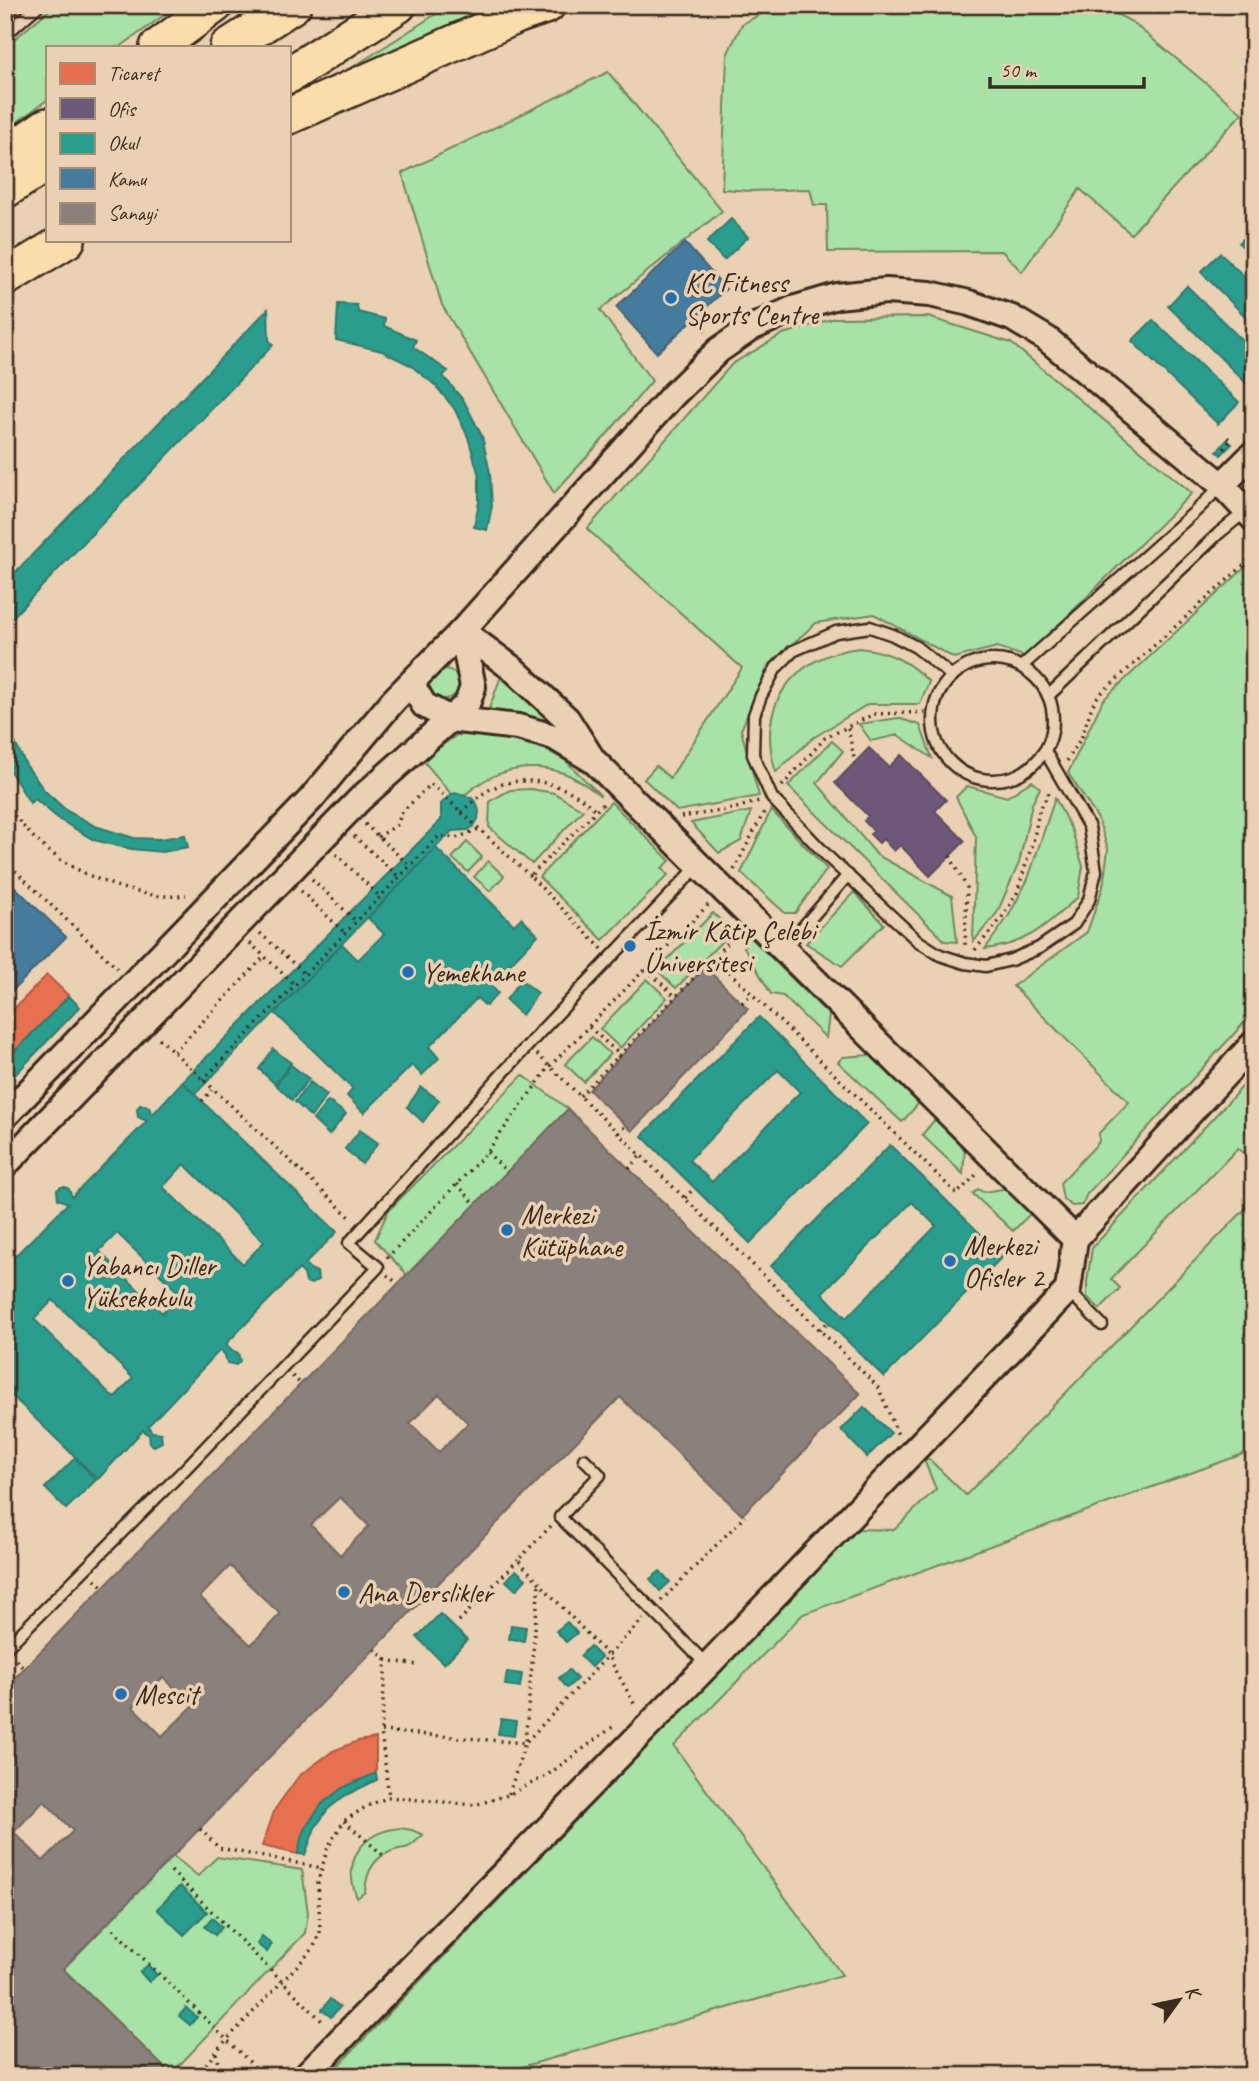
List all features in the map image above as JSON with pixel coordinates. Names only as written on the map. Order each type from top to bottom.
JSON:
[{"type":"highway","points":[[159,46],[215,5]]},
{"type":"highway","points":[[230,46],[293,5]]},
{"type":"highway","points":[[290,74],[398,5]]},
{"type":"highway","points":[[290,116],[518,15],[547,5]]},
{"type":"highway","points":[[5,155],[46,128]]},
{"type":"highway","points":[[5,190],[46,164]]},
{"type":"highway","points":[[5,257],[46,231]]},
{"type":"highway","points":[[5,278],[64,242]]},
{"type":"street","points":[[5,1116],[311,799],[393,701],[462,631],[672,396],[719,350],[751,328],[793,309],[837,296],[886,291],[930,295],[969,303],[1012,318],[1047,339],[1251,511]]},
{"type":"street","points":[[1222,485],[1254,453]]},
{"type":"street","points":[[5,1166],[336,823],[467,704],[473,687],[462,631]]},
{"type":"street","points":[[462,631],[513,668],[567,719],[594,761]]},
{"type":"street","points":[[411,683],[424,705],[450,719],[518,727],[554,737],[594,761],[1075,1239]]},
{"type":"street","points":[[305,2076],[708,1665],[1068,1290],[1075,1239],[1254,1043]]},
{"type":"lane","points":[[5,14],[15,5]]},
{"type":"lane","points":[[5,35],[39,5]]},
{"type":"lane","points":[[1021,667],[1222,485]]},
{"type":"lane","points":[[1048,696],[1219,533],[1251,511]]},
{"type":"lane","points":[[952,676],[916,647],[870,627],[836,632],[793,651],[776,668],[754,715],[753,755],[772,798],[918,941],[940,955],[986,966],[1011,960],[1039,948],[1074,924],[1088,901],[1096,871],[1089,827],[1045,751]]},
{"type":"lane","points":[[985,661],[1003,661],[1021,667],[1037,680],[1048,696],[1053,715],[1052,734],[1045,751],[1032,767],[1014,777],[994,781],[974,777],[955,767],[942,752],[934,733],[933,712],[939,693],[952,676],[967,666],[985,661]]},
{"type":"lane","points":[[5,1648],[185,1469],[378,1267],[349,1243],[528,1045],[700,864]]},
{"type":"lane","points":[[784,949],[848,875]]},
{"type":"lane","points":[[1068,1290],[1102,1325]]},
{"type":"lane","points":[[584,1459],[600,1475],[560,1517],[708,1665]]},
{"type":"path","points":[[694,319],[709,333]]},
{"type":"path","points":[[1219,456],[1231,440],[1225,436]]},
{"type":"path","points":[[965,962],[1001,919],[1017,893],[1034,838],[1039,811],[1082,736],[1098,696],[1254,556]]},
{"type":"path","points":[[378,1267],[487,1152],[550,1066],[724,889],[772,798],[825,738],[874,714],[933,712]]},
{"type":"path","points":[[848,727],[855,763]]},
{"type":"path","points":[[461,812],[490,789],[506,782],[528,780],[550,784],[573,793],[596,810]]},
{"type":"path","points":[[378,837],[397,825],[402,812],[431,784],[530,876],[611,957]]},
{"type":"path","points":[[530,876],[621,786]]},
{"type":"path","points":[[655,821],[733,809],[772,798]]},
{"type":"path","points":[[5,805],[50,852],[90,877],[130,891],[176,897],[225,888]]},
{"type":"path","points":[[336,823],[378,837],[410,866]]},
{"type":"path","points":[[336,823],[399,877]]},
{"type":"path","points":[[336,823],[380,897]]},
{"type":"path","points":[[203,1080],[439,836],[456,838],[479,829]]},
{"type":"path","points":[[950,856],[967,888],[965,962]]},
{"type":"path","points":[[5,861],[133,983]]},
{"type":"path","points":[[291,870],[356,922]]},
{"type":"path","points":[[291,870],[345,933]]},
{"type":"path","points":[[580,1096],[753,918]]},
{"type":"path","points":[[239,924],[264,957],[295,985]]},
{"type":"path","points":[[239,924],[305,974]]},
{"type":"path","points":[[174,1052],[264,957]]},
{"type":"path","points":[[714,957],[957,1194],[978,1172]]},
{"type":"path","points":[[646,968],[675,997]]},
{"type":"path","points":[[742,1003],[751,994]]},
{"type":"path","points":[[143,1023],[361,1228]]},
{"type":"path","points":[[589,1027],[618,1057]]},
{"type":"path","points":[[528,1045],[878,1389],[907,1458]]},
{"type":"path","points":[[202,1101],[213,1089]]},
{"type":"path","points":[[618,1133],[626,1125]]},
{"type":"path","points":[[487,1152],[507,1172]]},
{"type":"path","points":[[629,1169],[641,1155]]},
{"type":"path","points":[[457,1184],[475,1205]]},
{"type":"path","points":[[685,1198],[694,1188]]},
{"type":"path","points":[[820,1330],[828,1322]]},
{"type":"path","points":[[524,1744],[745,1516]]},
{"type":"path","points":[[459,1621],[560,1517]]},
{"type":"path","points":[[518,1560],[608,1656],[637,1709]]},
{"type":"path","points":[[508,1796],[524,1744],[539,1583]]},
{"type":"path","points":[[375,1649],[386,1660],[417,1665]]},
{"type":"path","points":[[386,1660],[381,1731],[389,1797]]},
{"type":"path","points":[[198,2076],[216,2051],[313,1949],[320,1932],[318,1881],[328,1847],[344,1821],[367,1806],[389,1797],[475,1805],[508,1796],[545,1776],[617,1724]]},
{"type":"path","points":[[381,1731],[524,1744]]},
{"type":"path","points":[[344,1821],[383,1855]]},
{"type":"path","points":[[200,1829],[219,1848],[322,1868]]},
{"type":"path","points":[[172,1871],[340,2040]]},
{"type":"path","points":[[113,1928],[264,2076]]},
{"type":"path","points":[[216,2051],[219,2076]]},
{"type":"green space","points":[[55,5],[178,5],[121,46],[46,46],[46,101],[5,131],[5,47]]},
{"type":"green space","points":[[450,5],[508,5],[336,78]]},
{"type":"green space","points":[[778,5],[1099,5],[1132,22],[1242,113],[1131,234],[1080,189],[1022,272],[1002,251],[828,252],[827,205],[814,205],[810,189],[722,189],[727,55],[742,24]]},
{"type":"green space","points":[[608,72],[722,211],[600,310],[652,381],[554,493],[442,305],[402,173]]},
{"type":"green space","points":[[928,317],[1011,343],[1192,493],[1026,657],[997,647],[954,658],[874,614],[816,623],[768,666],[741,730],[759,796],[677,811],[644,779],[656,766],[670,778],[742,668],[587,529],[732,364],[783,334],[835,318]]},
{"type":"green space","points":[[1253,560],[1254,1012],[1087,1194],[1082,1205],[1072,1206],[1063,1199],[1060,1183],[1099,1142],[1099,1133],[1129,1102],[1013,986],[1087,932],[1103,887],[1108,849],[1098,819],[1068,773],[1103,700]]},
{"type":"green space","points":[[859,648],[897,658],[929,682],[920,704],[868,704],[813,738],[776,772],[771,748],[771,726],[775,706],[784,689],[797,674],[814,662],[835,653]]},
{"type":"green space","points":[[444,669],[450,670],[458,678],[458,690],[450,698],[444,699],[438,698],[430,690],[429,684],[430,678],[438,670]]},
{"type":"green space","points":[[503,671],[570,733],[486,717]]},
{"type":"green space","points":[[898,718],[920,725],[932,758],[898,735],[871,741],[859,724]]},
{"type":"green space","points":[[490,734],[539,746],[566,761],[601,796],[568,775],[537,768],[511,770],[487,779],[466,794],[451,794],[422,759],[457,735]]},
{"type":"green space","points":[[832,741],[843,751],[817,783],[877,855],[952,896],[957,942],[945,941],[788,786]]},
{"type":"green space","points":[[1032,781],[1040,788],[1032,804],[1019,863],[997,913],[973,942],[976,837],[956,797],[967,786],[1007,797]]},
{"type":"green space","points":[[531,789],[554,793],[583,810],[532,864],[489,827],[490,801],[510,790]]},
{"type":"green space","points":[[1055,798],[1072,831],[1083,866],[1078,897],[1036,932],[1013,943],[985,949],[1008,917],[1028,879]]},
{"type":"green space","points":[[611,802],[670,861],[662,868],[668,875],[603,940],[539,877]]},
{"type":"green space","points":[[771,810],[827,869],[795,913],[785,913],[741,873]]},
{"type":"green space","points":[[751,811],[741,841],[719,853],[691,823]]},
{"type":"green space","points":[[467,842],[482,857],[468,872],[452,858]]},
{"type":"green space","points":[[488,861],[504,876],[490,891],[474,877]]},
{"type":"green space","points":[[854,892],[884,924],[842,966],[806,943]]},
{"type":"green space","points":[[713,913],[732,931],[676,988],[657,970]]},
{"type":"green space","points":[[748,935],[829,1015],[826,1038],[783,996],[771,994],[744,947]]},
{"type":"green space","points":[[647,979],[667,998],[620,1048],[600,1029]]},
{"type":"green space","points":[[592,1037],[610,1054],[584,1082],[565,1064]]},
{"type":"green space","points":[[870,1055],[919,1103],[902,1122],[838,1062],[843,1057]]},
{"type":"green space","points":[[1254,1074],[1254,1163],[1238,1148],[1111,1279],[1120,1288],[1100,1309],[1087,1297],[1092,1248]]},
{"type":"green space","points":[[523,1075],[568,1109],[407,1275],[375,1240],[388,1211]]},
{"type":"green space","points":[[936,1118],[965,1146],[963,1174],[922,1135]]},
{"type":"green space","points":[[1009,1188],[1033,1211],[1013,1231],[973,1194],[978,1189],[983,1192]]},
{"type":"green space","points":[[1254,1200],[1254,1450],[803,1614],[674,1746],[842,1975],[490,2076],[328,2076],[858,1529],[894,1530],[936,1489],[924,1460],[929,1459],[966,1495]]},
{"type":"green space","points":[[400,1828],[423,1835],[408,1847],[382,1856],[369,1872],[365,1892],[357,1898],[352,1872],[358,1851],[375,1835]]},
{"type":"green space","points":[[173,1856],[198,1876],[217,1857],[302,1870],[308,1913],[305,1933],[171,2074],[63,1969]]},
{"type":"building: Ticaret","points":[[47,975],[69,996],[5,1061],[5,1018]]},
{"type":"building: Ticaret","points":[[376,1738],[376,1773],[342,1788],[322,1804],[308,1824],[298,1854],[262,1846],[275,1809],[299,1776],[333,1751],[358,1741]]},
{"type":"building: Ofis","points":[[869,748],[889,767],[901,755],[946,800],[935,811],[965,841],[930,876],[900,845],[894,851],[883,839],[879,843],[870,834],[874,831],[864,821],[868,816],[835,783]]},
{"type":"building: Okul","points":[[731,219],[748,237],[724,260],[707,242]]},
{"type":"building: Okul","points":[[1254,228],[1254,258],[1239,243]]},
{"type":"building: Okul","points":[[1220,253],[1254,286],[1254,325],[1201,272]]},
{"type":"building: Okul","points":[[1187,286],[1254,352],[1253,390],[1168,306]]},
{"type":"building: Okul","points":[[338,304],[357,305],[358,312],[385,319],[384,326],[416,340],[413,347],[448,371],[443,376],[464,401],[482,436],[490,473],[492,506],[487,530],[474,527],[479,502],[479,476],[468,437],[454,408],[435,385],[410,365],[382,351],[336,340]]},
{"type":"building: Okul","points":[[268,309],[269,340],[273,345],[5,625],[5,583]]},
{"type":"building: Okul","points":[[1153,320],[1239,402],[1218,424],[1132,341]]},
{"type":"building: Okul","points":[[1227,440],[1232,444],[1221,455],[1217,451]]},
{"type":"building: Okul","points":[[5,700],[12,737],[26,765],[45,791],[67,811],[95,826],[134,838],[160,839],[185,835],[188,847],[163,852],[131,849],[94,840],[60,820],[35,799],[30,803],[8,768],[5,769]]},
{"type":"building: Okul","points":[[458,793],[472,798],[477,804],[478,819],[474,826],[468,830],[452,831],[195,1094],[182,1082],[441,820],[441,804],[451,794]]},
{"type":"building: Okul","name":"Yemekhane","points":[[436,848],[514,925],[521,918],[538,935],[490,985],[498,993],[486,1006],[477,998],[429,1047],[439,1058],[422,1075],[412,1065],[364,1113],[347,1096],[353,1089],[275,1013],[342,944],[358,960],[384,934],[368,918]]},
{"type":"building: Okul","points":[[521,980],[538,993],[522,1015],[506,1000]]},
{"type":"building: Okul","points":[[69,996],[80,1007],[10,1080],[5,1075],[5,1061]]},
{"type":"building: Okul","points":[[759,1017],[867,1124],[750,1243],[642,1136]],"holes":[[[778,1070],[800,1092],[712,1182],[689,1160]]]},
{"type":"building: Okul","points":[[273,1049],[291,1063],[275,1084],[259,1069]]},
{"type":"building: Okul","points":[[291,1065],[309,1079],[292,1100],[276,1085]]},
{"type":"building: Okul","name":"Yabancı Diller Yüksekokulu","points":[[182,1082],[337,1232],[305,1264],[317,1272],[318,1280],[311,1284],[306,1282],[299,1269],[226,1344],[238,1353],[240,1361],[236,1365],[227,1363],[220,1350],[148,1426],[152,1432],[161,1433],[162,1442],[154,1446],[150,1443],[149,1435],[143,1430],[98,1479],[5,1389],[5,1266],[68,1203],[58,1199],[57,1190],[65,1187],[69,1189],[72,1197],[147,1121],[138,1117],[137,1109],[140,1105],[149,1107],[152,1115]],"holes":[[[184,1164],[264,1242],[243,1264],[163,1187]],[[117,1233],[180,1294],[162,1313],[99,1251]],[[53,1300],[133,1378],[114,1398],[34,1319]]]},
{"type":"building: Okul","points":[[310,1082],[327,1095],[311,1117],[295,1102]]},
{"type":"building: Okul","points":[[421,1087],[439,1100],[423,1122],[407,1107]]},
{"type":"building: Okul","points":[[328,1101],[346,1114],[329,1135],[313,1120]]},
{"type":"building: Okul","points":[[360,1130],[378,1143],[362,1164],[345,1149]]},
{"type":"building: Okul","name":"Merkezi Ofisler 2","points":[[890,1145],[1003,1256],[884,1377],[771,1266]],"holes":[[[912,1202],[936,1226],[846,1318],[822,1293]]]},
{"type":"building: Okul","points":[[864,1407],[891,1433],[867,1457],[841,1430]]},
{"type":"building: Okul","points":[[75,1458],[96,1480],[66,1509],[45,1488]]},
{"type":"building: Okul","points":[[516,1570],[526,1579],[516,1590],[506,1581]]},
{"type":"building: Okul","points":[[660,1571],[670,1582],[660,1591],[650,1579]]},
{"type":"building: Okul","points":[[440,1614],[467,1640],[444,1664],[417,1637]]},
{"type":"building: Okul","points":[[567,1622],[577,1633],[566,1642],[556,1631]]},
{"type":"building: Okul","points":[[511,1625],[526,1627],[524,1641],[509,1639]]},
{"type":"building: Okul","points":[[590,1646],[601,1657],[591,1667],[580,1656]]},
{"type":"building: Okul","points":[[569,1670],[577,1679],[567,1688],[559,1678]]},
{"type":"building: Okul","points":[[507,1672],[522,1674],[520,1687],[505,1685]]},
{"type":"building: Okul","points":[[501,1719],[516,1721],[514,1736],[498,1734]]},
{"type":"building: Okul","points":[[376,1773],[377,1780],[346,1795],[328,1809],[315,1828],[305,1855],[298,1854],[308,1824],[322,1804],[342,1788]]},
{"type":"building: Okul","points":[[180,1886],[207,1912],[184,1935],[157,1909]]},
{"type":"building: Okul","points":[[212,1918],[222,1927],[215,1935],[205,1927]]},
{"type":"building: Okul","points":[[262,1936],[272,1944],[267,1952],[257,1944]]},
{"type":"building: Okul","points":[[148,1965],[157,1975],[149,1982],[140,1972]]},
{"type":"building: Okul","points":[[330,1999],[340,2007],[331,2017],[322,2010]]},
{"type":"building: Okul","points":[[186,2008],[197,2017],[190,2025],[179,2016]]},
{"type":"building: Kamu","name":"KC Fitness Sports Centre","points":[[685,243],[726,289],[657,353],[616,307]]},
{"type":"building: Kamu","points":[[5,877],[66,937],[5,998]]},
{"type":"building: Sanayi","points":[[705,967],[748,1009],[632,1131],[589,1090]]},
{"type":"building: Sanayi","name":"Ana Derslikler","points":[[568,1109],[860,1394],[742,1515],[620,1397],[63,1969],[173,2076],[5,2076],[5,1688]],"holes":[[[439,1394],[468,1423],[439,1452],[410,1423]],[[340,1497],[369,1526],[340,1555],[311,1525]],[[230,1566],[280,1614],[251,1645],[200,1597]],[[163,1677],[193,1706],[162,1736],[133,1707]],[[44,1801],[73,1831],[43,1861],[14,1832]]]},
{"type":"place","name":"KC Fitness Sports Centre","points":[[671,298]]},
{"type":"place","name":"İzmir Kâtip Çelebi Üniversitesi","points":[[630,946]]},
{"type":"place","name":"Yemekhane","points":[[408,972]]},
{"type":"place","name":"Merkezi Kütüphane","points":[[507,1230]]},
{"type":"place","name":"Merkezi Ofisler 2","points":[[950,1261]]},
{"type":"place","name":"Yabancı Diller Yüksekokulu","points":[[68,1281]]},
{"type":"place","name":"Ana Derslikler","points":[[344,1592]]},
{"type":"place","name":"Mescit","points":[[121,1694]]}]
